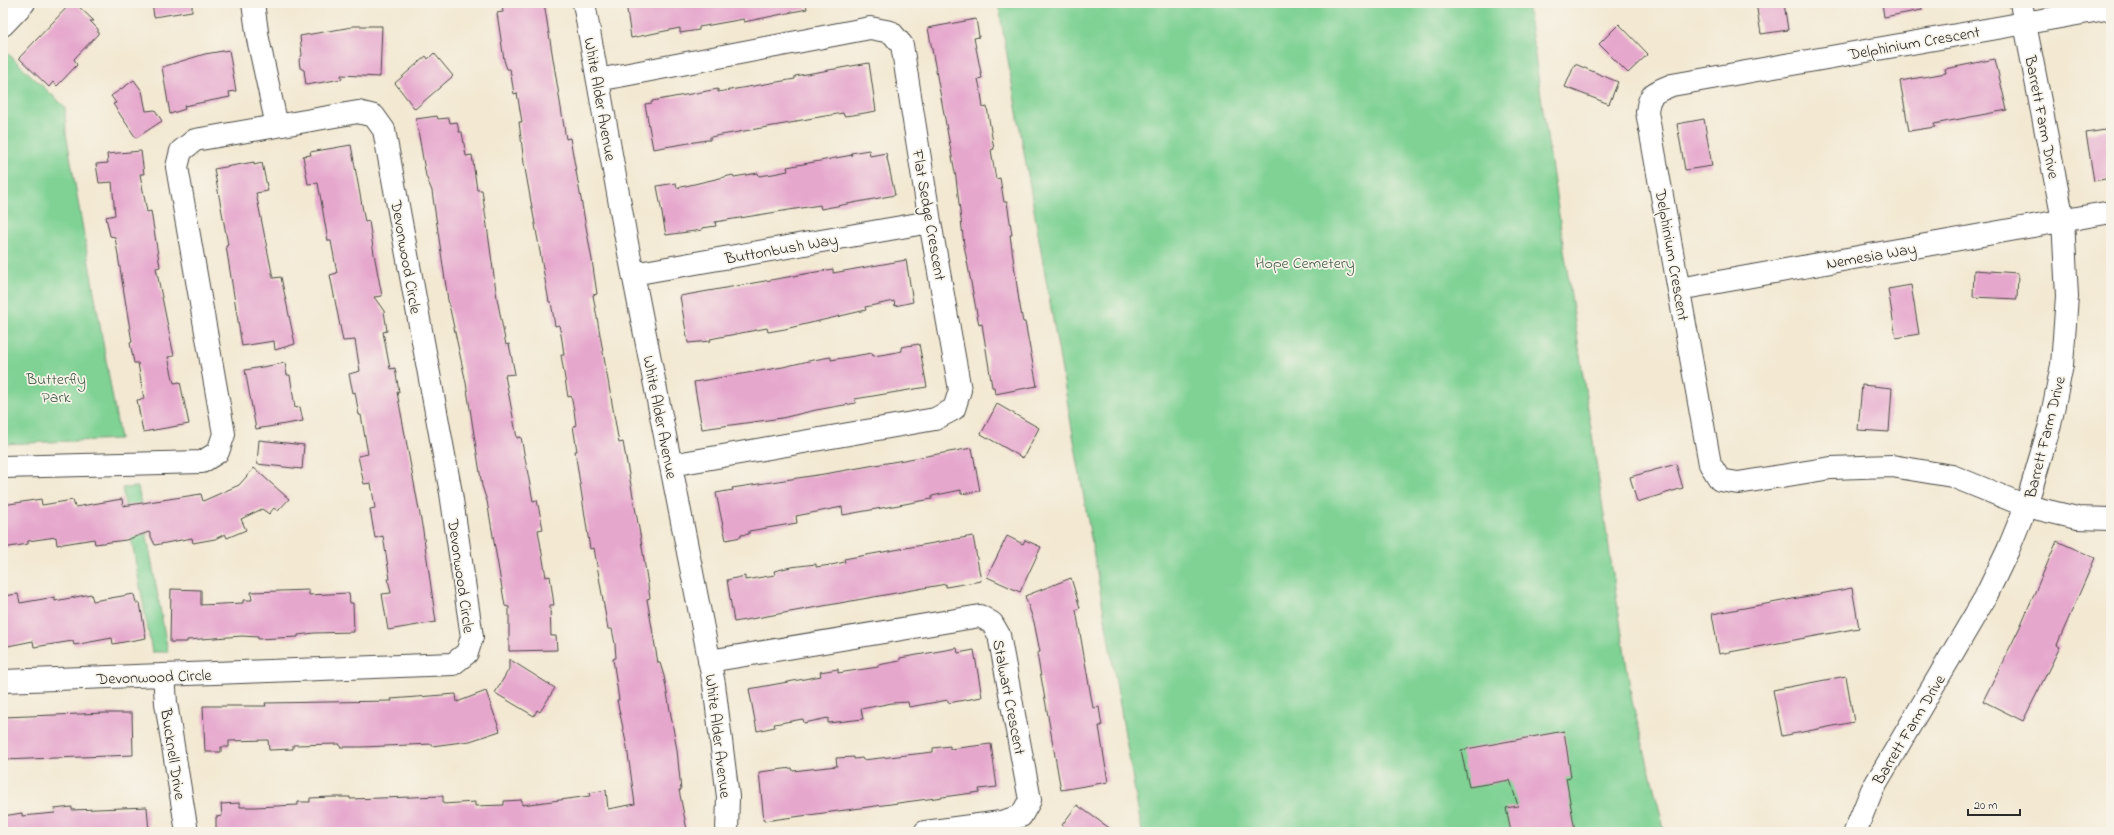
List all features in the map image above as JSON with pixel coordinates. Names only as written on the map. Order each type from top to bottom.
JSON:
[{"type":"street","points":[[3,25],[24,3]]},
{"type":"street","points":[[252,3],[258,39],[277,126]]},
{"type":"street","name":"White Alder Avenue","points":[[584,3],[633,274],[709,661],[728,797],[727,832]]},
{"type":"street","name":"Delphinium Crescent","points":[[2111,8],[2023,13],[1672,86],[1654,93],[1648,101],[1647,112],[1710,464],[1720,480],[1738,483],[1831,468],[1892,466],[1952,476],[2026,506],[2077,518],[2111,519]]},
{"type":"street","name":"Barrett Farm Drive","points":[[1856,832],[1872,790],[1985,598],[2008,550],[2026,506],[2050,425],[2062,366],[2067,296],[2063,220],[2023,13]]},
{"type":"street","name":"Flat Sedge Crescent","points":[[598,80],[870,28],[891,32],[902,45],[930,222],[960,390],[954,409],[935,420],[671,465]]},
{"type":"street","name":"Devonwood Circle","points":[[3,467],[202,462],[218,452],[224,434],[176,167],[181,151],[195,140],[358,112],[374,116],[384,130],[451,493],[472,637],[468,653],[453,664],[3,682]]},
{"type":"street","name":"Nemesia Way","points":[[1679,290],[2111,212]]},
{"type":"street","name":"Buttonbush Way","points":[[633,274],[930,222]]},
{"type":"street","name":"Stalwart Crescent","points":[[709,661],[980,616],[992,623],[999,635],[1030,800],[1021,816],[1001,822],[925,832]]},
{"type":"street","name":"Bucknell Drive","points":[[164,675],[176,769],[188,832]]},
{"type":"green space","name":"Hope Cemetery","points":[[998,3],[1527,3],[1632,701],[1665,832],[1142,832]]},
{"type":"green space","name":"Butterfly Park","points":[[3,49],[65,107],[66,133],[120,439],[3,444]]},
{"type":"green space","points":[[138,487],[168,652],[152,652],[122,488]]},
{"type":"building","points":[[71,3],[75,3],[94,21],[90,21],[98,29],[98,34],[74,59],[77,65],[57,86],[53,82],[49,87],[19,58]]},
{"type":"building","points":[[152,3],[192,3],[192,11],[154,17]]},
{"type":"building","points":[[502,3],[544,3],[566,139],[570,138],[592,260],[597,294],[593,295],[619,443],[623,442],[640,534],[650,598],[647,599],[658,663],[660,663],[664,676],[677,750],[681,790],[679,790],[687,830],[678,832],[216,832],[216,817],[222,816],[221,804],[240,803],[240,807],[298,805],[298,802],[310,802],[310,798],[350,797],[350,799],[443,796],[443,804],[475,802],[475,806],[504,805],[504,801],[522,800],[522,805],[590,796],[589,793],[606,790],[608,809],[635,804],[627,747],[617,700],[619,700],[613,659],[616,658],[615,644],[612,629],[608,629],[594,548],[590,549],[575,451],[577,451],[573,426],[576,426],[574,410],[571,396],[568,397],[561,355],[564,355],[562,340],[559,325],[555,326],[551,302],[549,302],[524,163],[519,122],[522,122],[517,93],[514,94],[510,69],[507,69],[504,60],[497,13],[503,12]]},
{"type":"building","points":[[626,3],[806,3],[807,9],[744,22],[744,19],[699,27],[699,30],[680,33],[680,28],[631,38]]},
{"type":"building","points":[[1756,3],[1784,3],[1788,30],[1761,34]]},
{"type":"building","points":[[1882,3],[1921,3],[1922,10],[1884,17]]},
{"type":"building","points":[[976,19],[979,37],[974,38],[982,78],[978,79],[983,108],[987,107],[994,149],[991,150],[996,179],[1000,178],[1004,202],[1007,202],[1019,301],[1023,322],[1025,322],[1037,386],[995,394],[994,387],[992,387],[982,324],[979,325],[964,245],[956,178],[928,28]]},
{"type":"building","points":[[1619,24],[1648,54],[1628,73],[1599,44]]},
{"type":"building","points":[[352,26],[382,26],[380,77],[341,75],[342,79],[306,85],[304,70],[300,68],[299,60],[302,55],[300,36]]},
{"type":"building","points":[[229,50],[236,91],[229,92],[230,97],[184,106],[185,109],[170,114],[162,67],[205,54]]},
{"type":"building","points":[[434,53],[453,76],[415,109],[395,83],[426,56],[428,59]]},
{"type":"building","points":[[1995,59],[2007,110],[1934,124],[1935,127],[1909,131],[1900,81],[1946,73],[1945,69]]},
{"type":"building","points":[[869,63],[876,111],[844,116],[843,113],[796,121],[710,137],[710,140],[653,149],[645,104],[652,103],[652,101],[718,89],[718,92],[795,79],[795,76]]},
{"type":"building","points":[[1575,64],[1618,82],[1609,104],[1565,87]]},
{"type":"building","points":[[134,80],[142,91],[146,111],[155,110],[162,121],[136,138],[113,104],[116,103],[111,96]]},
{"type":"building","points":[[437,116],[438,119],[449,118],[450,123],[457,122],[459,132],[462,132],[466,156],[472,155],[477,190],[482,190],[497,298],[506,345],[509,344],[515,374],[505,375],[517,438],[521,437],[533,501],[537,500],[543,529],[538,530],[546,577],[550,576],[554,605],[550,605],[551,636],[556,636],[557,650],[509,651],[509,607],[505,606],[487,501],[482,486],[466,383],[448,300],[432,191],[426,176],[416,119]]},
{"type":"building","points":[[1704,119],[1712,166],[1685,170],[1677,124]]},
{"type":"building","points":[[2111,129],[2111,178],[2094,181],[2086,133]]},
{"type":"building","points":[[351,145],[365,222],[369,221],[382,296],[374,297],[384,311],[387,331],[383,332],[390,369],[395,368],[399,392],[397,392],[423,531],[436,622],[388,630],[382,594],[391,593],[383,536],[375,538],[370,509],[375,508],[371,483],[364,484],[358,456],[368,454],[361,415],[359,415],[355,392],[353,393],[349,374],[360,371],[355,340],[343,341],[330,275],[337,273],[331,241],[328,241],[318,183],[308,184],[303,156],[311,155],[310,152]]},
{"type":"building","points":[[869,150],[870,156],[886,153],[895,195],[821,209],[820,205],[715,222],[716,226],[702,228],[702,230],[666,235],[657,186],[676,183],[677,188],[733,175],[734,177],[758,173],[759,176],[773,174],[788,171],[787,167],[852,155],[851,153]]},
{"type":"building","points":[[141,151],[144,174],[140,174],[147,212],[151,211],[160,267],[156,268],[174,356],[168,357],[174,383],[180,382],[189,424],[143,432],[137,400],[144,399],[138,363],[134,363],[130,343],[132,342],[115,237],[110,236],[106,217],[115,215],[112,182],[99,183],[96,164],[108,163],[107,154]]},
{"type":"building","points":[[254,162],[254,165],[262,163],[268,191],[256,193],[273,278],[281,277],[295,344],[275,350],[274,341],[242,346],[226,246],[228,245],[214,169]]},
{"type":"building","points":[[906,260],[913,302],[895,306],[894,301],[865,307],[866,310],[785,329],[768,332],[767,328],[710,339],[711,341],[688,343],[680,296],[833,269],[833,273]]},
{"type":"building","points":[[1974,270],[2018,273],[2017,299],[1973,297]]},
{"type":"building","points":[[1911,285],[1919,334],[1896,338],[1888,289]]},
{"type":"building","points":[[919,344],[927,387],[855,399],[856,403],[782,418],[702,429],[694,382],[783,367],[831,357],[831,360],[872,353],[873,356],[887,354],[902,351],[901,347]]},
{"type":"building","points":[[285,363],[287,375],[290,375],[295,408],[300,407],[303,421],[256,429],[245,370]]},
{"type":"building","points":[[1862,385],[1892,388],[1889,432],[1858,430]]},
{"type":"building","points":[[997,404],[1039,428],[1023,458],[981,434]]},
{"type":"building","points":[[259,440],[304,445],[302,469],[257,464]]},
{"type":"building","points":[[972,448],[980,491],[961,494],[961,490],[932,496],[932,499],[843,515],[842,507],[796,516],[797,523],[749,531],[749,534],[726,540],[716,493],[733,490],[732,488],[824,474]]},
{"type":"building","points":[[1676,464],[1683,488],[1637,502],[1630,477]]},
{"type":"building","points":[[254,468],[289,499],[278,511],[274,508],[269,514],[262,509],[241,519],[246,530],[227,538],[225,534],[215,539],[193,543],[192,538],[155,545],[149,532],[126,540],[95,544],[94,539],[57,545],[56,537],[28,541],[28,544],[3,548],[3,505],[41,499],[42,505],[73,500],[75,507],[122,499],[123,506],[201,494],[203,501],[239,485]]},
{"type":"building","points":[[973,536],[981,581],[946,587],[946,584],[734,622],[727,580],[745,576],[745,580],[775,575],[774,571],[791,567],[816,564],[816,567],[831,565],[845,562],[844,559]]},
{"type":"building","points":[[1007,536],[1023,544],[1025,540],[1041,547],[1020,592],[987,577]]},
{"type":"building","points":[[2057,541],[2095,558],[2057,645],[2060,647],[2023,721],[1983,701],[2019,629]]},
{"type":"building","points":[[1071,578],[1080,608],[1076,610],[1093,708],[1099,707],[1102,726],[1099,726],[1108,782],[1061,790],[1037,653],[1040,652],[1034,622],[1025,596]]},
{"type":"building","points":[[1852,588],[1859,628],[1719,654],[1712,614]]},
{"type":"building","points":[[171,589],[201,590],[201,605],[243,603],[243,600],[252,600],[251,592],[309,590],[309,595],[349,593],[350,603],[353,603],[354,632],[314,633],[298,635],[298,637],[258,639],[258,637],[242,636],[187,640],[187,642],[170,642]]},
{"type":"building","points":[[18,594],[20,603],[55,597],[55,601],[91,594],[93,601],[134,594],[136,603],[140,603],[146,638],[113,644],[112,638],[74,645],[73,641],[34,647],[33,641],[3,647],[3,596]]},
{"type":"building","points":[[957,648],[958,653],[974,650],[982,697],[948,703],[948,700],[909,707],[908,702],[892,703],[861,709],[863,719],[828,723],[828,718],[804,723],[803,719],[774,724],[775,727],[757,731],[749,689],[821,676],[820,672],[838,669],[838,673],[878,667],[878,665],[900,661],[900,658]]},
{"type":"building","points":[[509,659],[555,688],[540,712],[537,710],[534,716],[495,693],[509,669]]},
{"type":"building","points":[[1846,676],[1854,722],[1782,736],[1773,690]]},
{"type":"building","points":[[486,691],[500,731],[470,741],[432,746],[432,744],[362,747],[340,747],[340,744],[293,745],[293,749],[269,750],[268,740],[229,741],[229,747],[221,747],[221,752],[205,752],[203,706],[266,706],[265,703],[392,701],[391,699],[456,694],[457,702]]},
{"type":"building","points":[[132,713],[133,755],[3,760],[3,717]]},
{"type":"building","points":[[1564,731],[1571,777],[1566,778],[1575,831],[1511,832],[1506,808],[1518,806],[1510,780],[1469,787],[1461,750]]},
{"type":"building","points":[[991,744],[997,787],[979,789],[980,792],[764,821],[759,772],[792,768],[793,771],[837,766],[836,758],[854,757],[854,759],[862,758],[863,760],[933,752],[933,748],[950,746],[950,749]]},
{"type":"building","points":[[1077,805],[1115,832],[1072,832],[1062,825]]},
{"type":"building","points":[[72,807],[72,810],[147,807],[149,832],[3,832],[3,816],[22,813],[22,816],[55,813],[54,809]]}]
